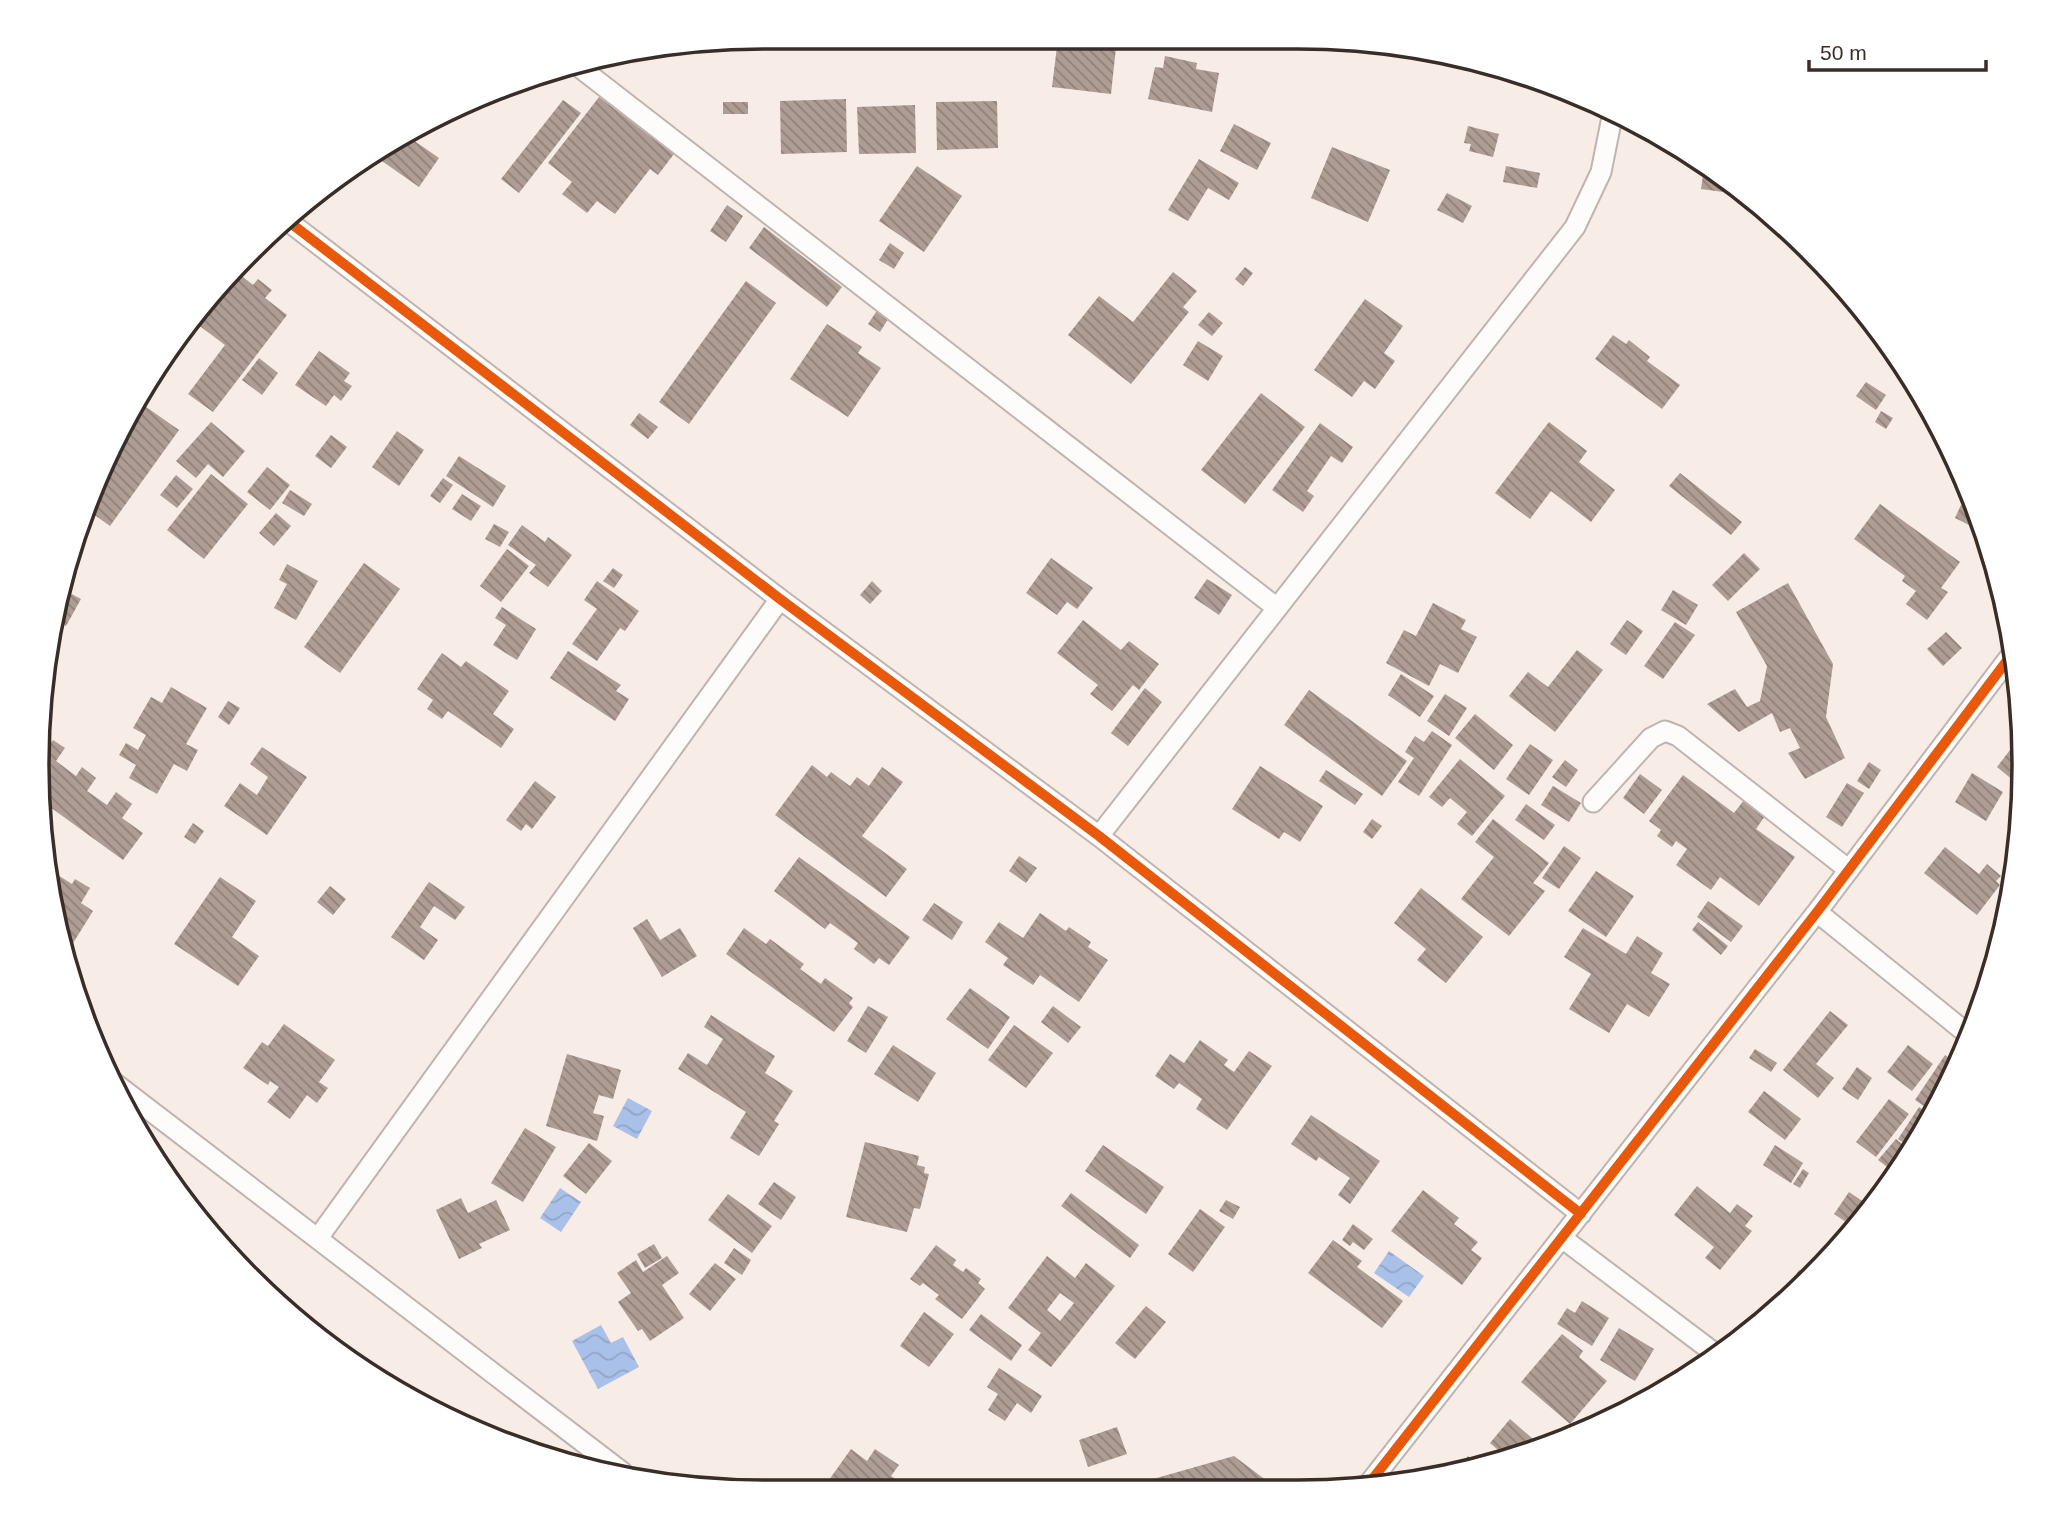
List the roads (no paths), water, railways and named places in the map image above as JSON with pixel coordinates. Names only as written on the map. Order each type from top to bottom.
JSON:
[{"type":"street","points":[[585,72],[1277,608]]},
{"type":"street","points":[[1099,836],[1575,228],[1601,172],[1611,122]]},
{"type":"street","points":[[294,226],[780,598],[1099,836],[1581,1214]]},
{"type":"street","points":[[318,1238],[780,598]]},
{"type":"street","points":[[1375,1475],[1817,912],[2005,664]]},
{"type":"street","points":[[1593,802],[1651,738],[1665,731],[1678,736],[1849,870]]},
{"type":"street","points":[[1817,912],[1961,1029]]},
{"type":"street","points":[[131,1096],[610,1463]]},
{"type":"street","points":[[1562,1238],[1709,1349]]},
{"type":"water","points":[[628,1098],[652,1111],[637,1139],[613,1126]]},
{"type":"water","points":[[560,1188],[581,1202],[561,1232],[540,1218]]},
{"type":"water","points":[[1389,1251],[1424,1276],[1409,1297],[1374,1273]]},
{"type":"water","points":[[601,1325],[611,1343],[623,1337],[639,1367],[598,1389],[572,1341]]}]
